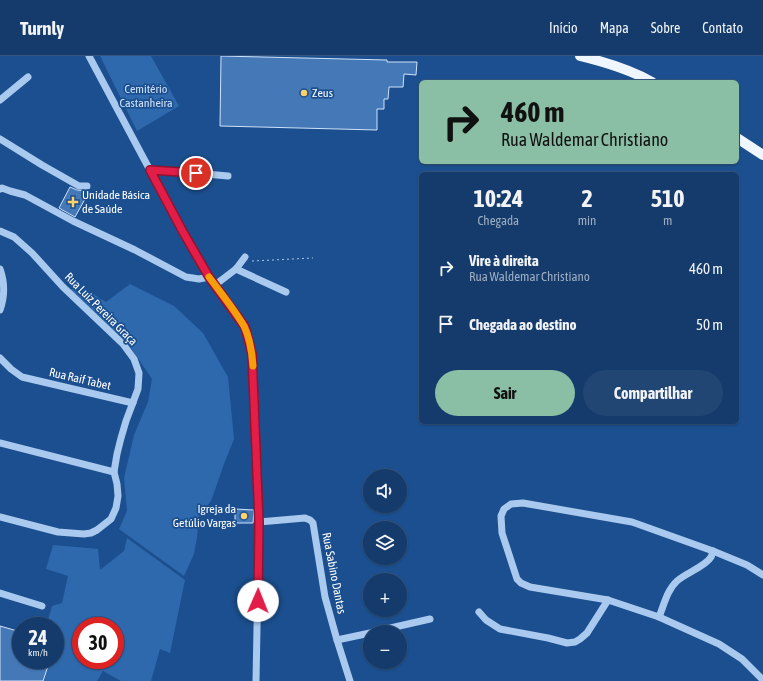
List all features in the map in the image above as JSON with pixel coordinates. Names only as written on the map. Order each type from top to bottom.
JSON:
[{"type":"main road","points":[[580,56],[606,62],[640,75],[649,80]]},
{"type":"main road","points":[[739,139],[763,155]]},
{"type":"street","points":[[89,56],[183,232],[209,277],[245,327],[248,338],[252,354],[259,522],[256,681]]},
{"type":"street","points":[[0,100],[28,78]]},
{"type":"street","points":[[0,138],[42,165],[79,186],[87,186]]},
{"type":"street","points":[[150,170],[228,176]]},
{"type":"street","points":[[1,188],[25,196],[128,246],[186,277],[199,279],[209,277]]},
{"type":"street","name":"Rua Luiz Pereira Graça","points":[[0,231],[14,237],[32,253],[63,287],[122,344],[134,359],[139,373],[138,389],[121,438],[114,472],[118,496],[116,508],[111,519],[91,533],[84,534],[58,532],[0,517]]},
{"type":"street","points":[[215,285],[236,269],[244,259]]},
{"type":"street","points":[[0,269],[4,291],[0,310]]},
{"type":"street","points":[[236,269],[286,292]]},
{"type":"street","name":"Rua Raif Tabet","points":[[0,358],[22,377],[133,403]]},
{"type":"street","points":[[0,443],[114,472]]},
{"type":"street","points":[[763,575],[747,565],[632,522],[523,503],[511,504],[504,509],[501,516],[502,533],[517,579],[521,583],[530,587],[608,600],[659,617],[719,644],[742,659],[763,680]]},
{"type":"street","name":"Rua Sabino Dantas","points":[[259,522],[305,518],[313,523],[325,597],[350,681]]},
{"type":"street","points":[[659,617],[672,586],[689,572],[702,566],[711,558],[713,552]]},
{"type":"street","points":[[0,593],[42,606]]},
{"type":"street","points":[[478,612],[486,620],[500,629],[567,643],[575,642],[587,634],[608,600]]},
{"type":"street","points":[[400,625],[430,618]]},
{"type":"street","points":[[337,640],[363,634]]},
{"type":"path","points":[[244,259],[313,258]]},
{"type":"green space","name":"Cemitério Castanheira","points":[[100,56],[151,56],[179,106],[137,131]]},
{"type":"green space","points":[[130,284],[174,306],[203,333],[228,377],[234,439],[211,501],[199,516],[194,554],[184,576],[119,529],[127,511],[124,478],[134,435],[148,402],[152,379],[129,345],[70,290],[77,286],[88,298],[93,294],[106,302]]},
{"type":"green space","points":[[127,538],[185,580],[170,653],[160,649],[151,681],[121,681],[103,671],[97,681],[43,681],[47,669],[64,669],[64,617],[49,617],[52,606],[62,603],[68,576],[46,569],[53,545],[98,549],[100,570],[124,551]]},
{"type":"building","name":"Zeus","points":[[221,56],[417,62],[416,75],[404,74],[403,87],[389,87],[388,99],[384,99],[384,109],[377,109],[377,130],[220,126]]},
{"type":"building","name":"Unidade Básica de Saúde","points":[[70,187],[89,192],[75,217],[59,208]]},
{"type":"building","name":"Igreja da Getúlio Vargas","points":[[235,509],[254,510],[253,523],[235,523]]},
{"type":"building","points":[[0,626],[12,629],[12,669],[47,669],[43,681],[0,681]]},
{"type":"slow traffic","points":[[209,277],[245,327],[252,354],[253,366]]},
{"type":"place","name":"Zeus","points":[[304,93]]},
{"type":"place","name":"Unidade Básica de Saúde","points":[[73,202]]},
{"type":"place","name":"Igreja da Getúlio Vargas","points":[[244,516]]},
{"type":"route","points":[[196,173],[150,170],[209,277],[245,327],[248,338],[252,354],[254,377],[259,522],[258,601]]}]
